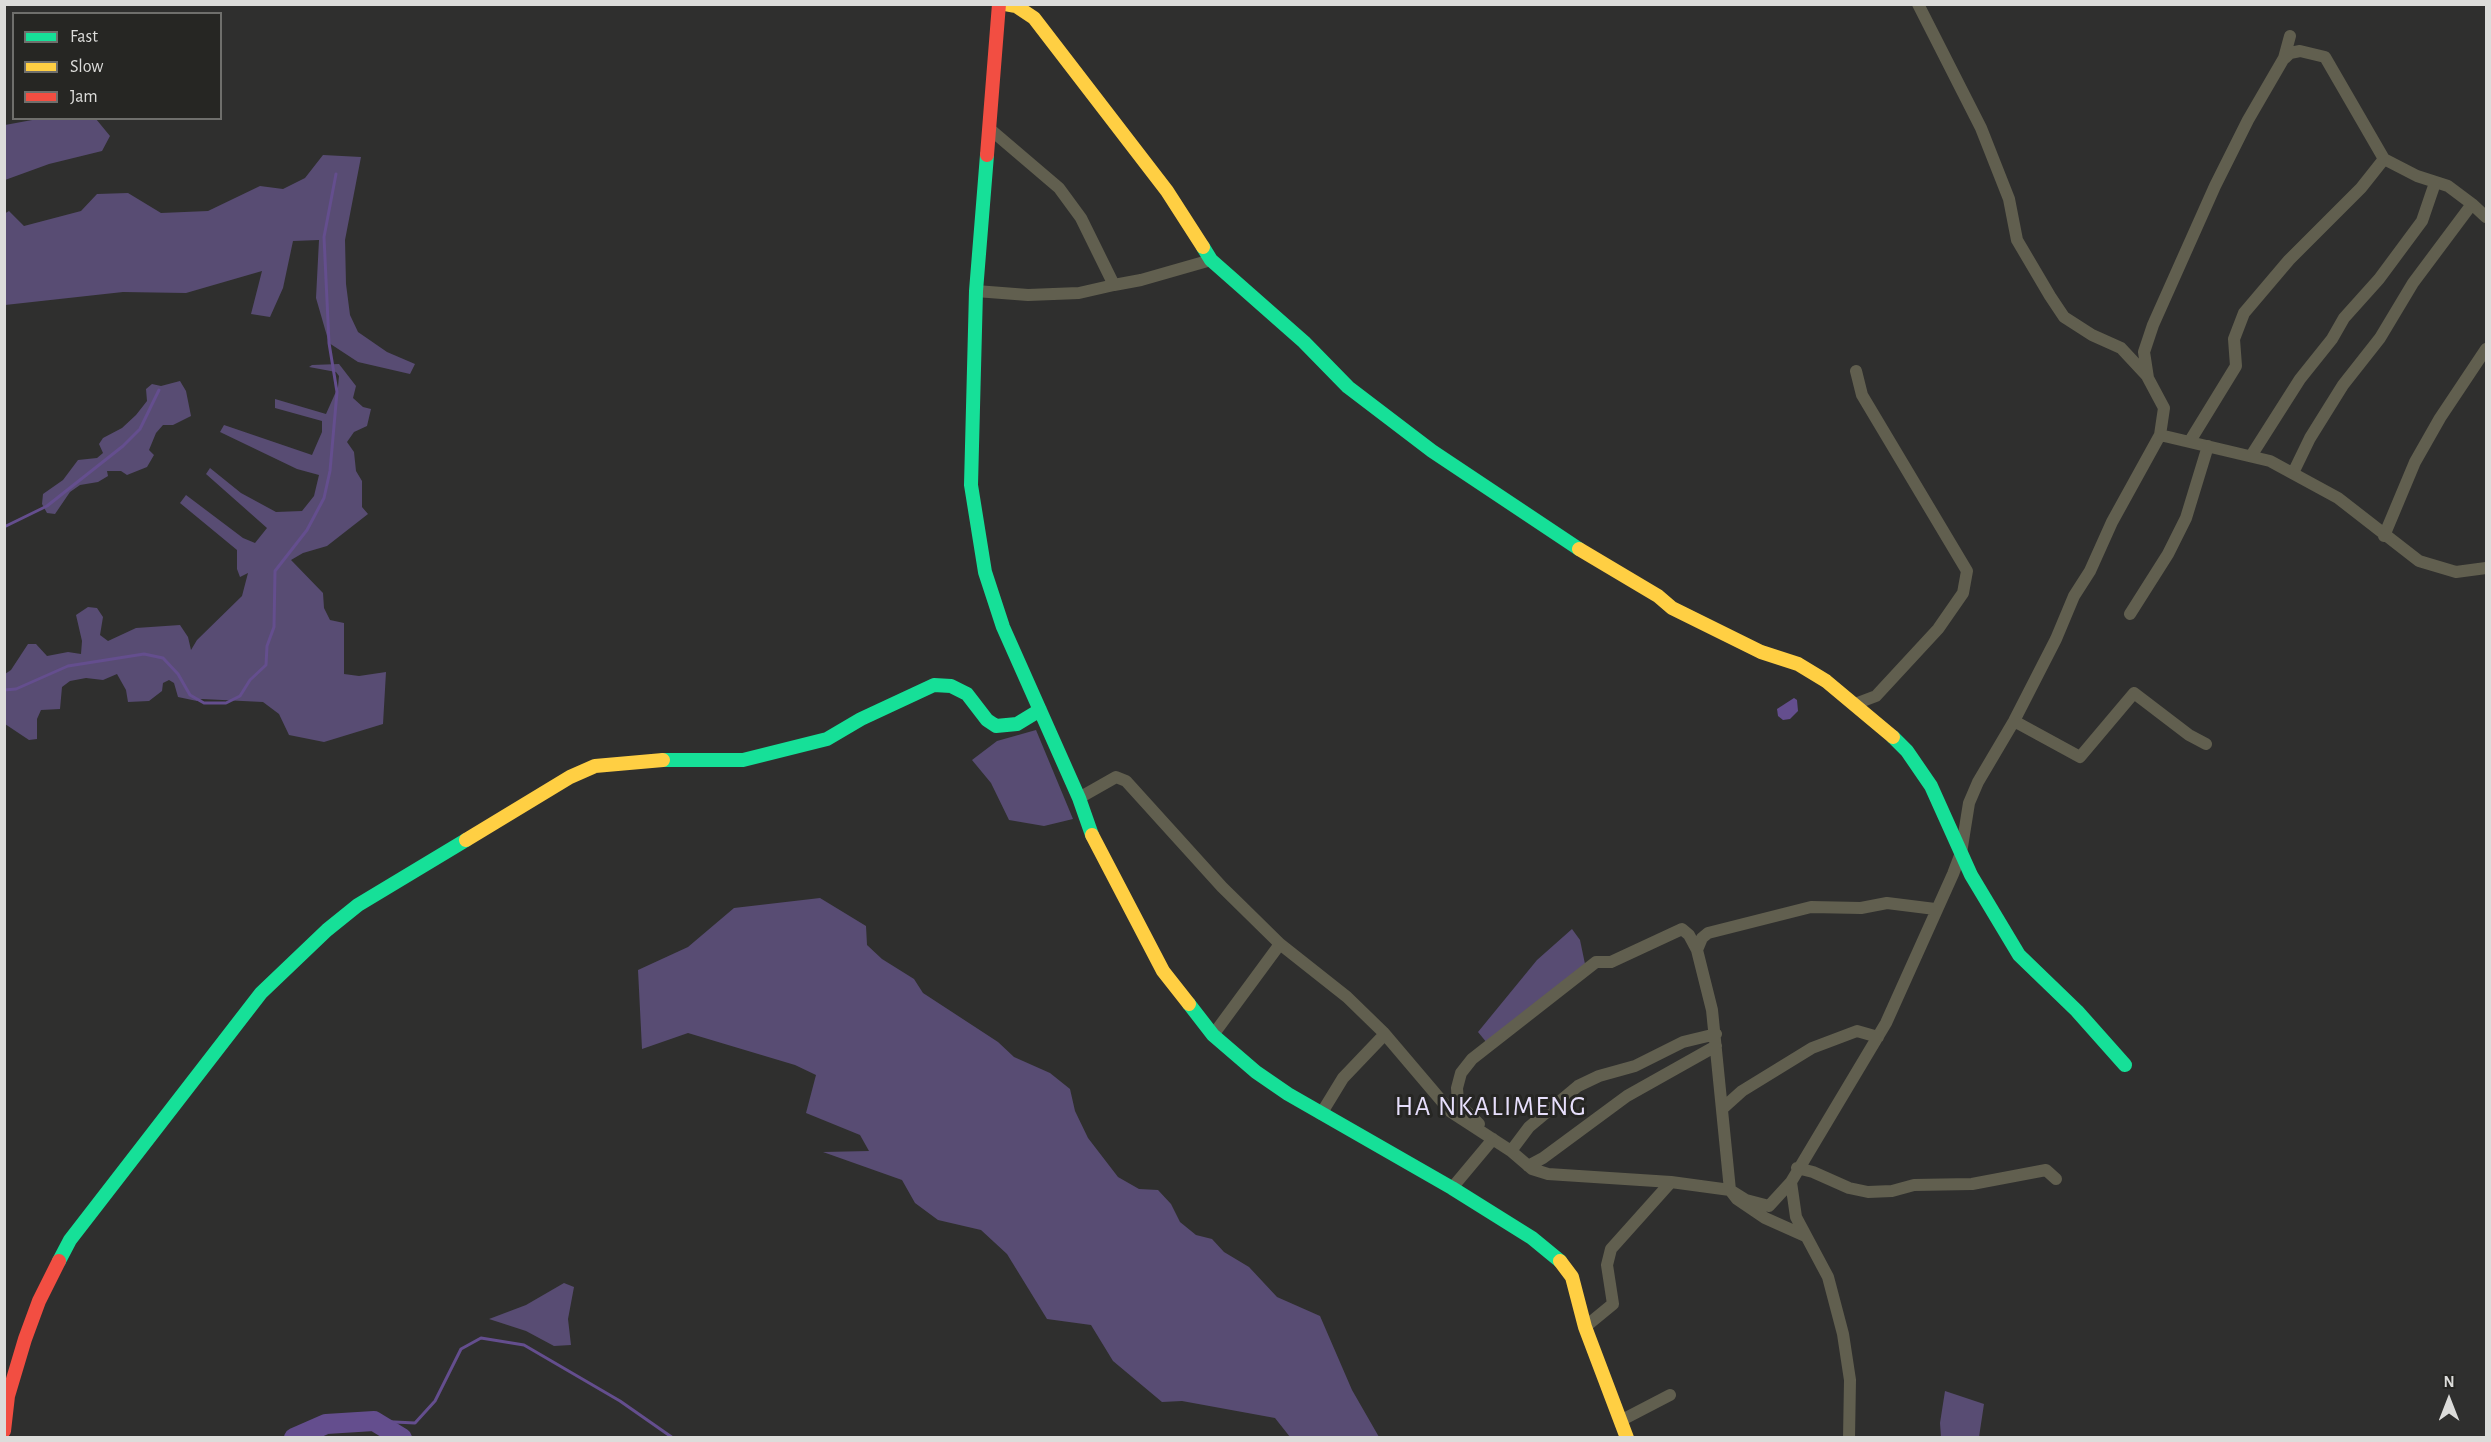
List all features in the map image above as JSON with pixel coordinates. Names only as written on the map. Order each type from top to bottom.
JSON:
[{"type":"main road","points":[[999,4],[991,130],[981,214],[976,291],[971,485],[985,572],[1003,627],[1079,798],[1096,847],[1162,971],[1212,1035],[1256,1072],[1321,1114],[1452,1188],[1532,1238],[1557,1257],[1572,1277],[1585,1327],[1627,1437]]},
{"type":"main road","points":[[1005,4],[1016,6],[1034,18],[1167,191],[1211,260],[1241,290],[1304,342],[1348,387],[1431,451],[1534,522],[1658,596],[1672,608],[1761,652],[1798,664],[1827,681],[1877,721],[1906,751],[1931,786],[1961,853],[2003,932],[2019,955],[2077,1011],[2125,1065]]},
{"type":"main road","points":[[4,1431],[8,1396],[25,1339],[39,1301],[70,1240],[261,993],[327,930],[358,905],[551,788],[595,766],[651,760],[714,762],[743,760],[827,739],[879,710],[934,685],[951,687],[967,694],[987,720],[996,726],[1017,724],[1040,711]]},
{"type":"street","points":[[1079,798],[1116,777],[1126,781],[1222,887],[1280,944],[1347,997],[1385,1034],[1451,1112],[1511,1151],[1528,1166],[1548,1174],[1671,1182],[1730,1190],[1746,1200],[1769,1206],[1791,1182],[1797,1168],[1878,1037],[1961,853],[1969,803],[1978,782],[2014,721],[2056,639],[2074,596],[2090,571],[2112,522],[2160,435],[2164,408],[2148,378],[2121,348],[2092,335],[2064,317],[2059,310],[2017,240],[2009,199],[1981,128],[1918,4]]},
{"type":"street","points":[[2148,378],[2145,352],[2153,325],[2215,186],[2248,120],[2284,58],[2290,36]]},
{"type":"street","points":[[2284,58],[2290,53],[2300,51],[2325,57],[2384,159],[2435,183],[2448,186],[2487,217]]},
{"type":"street","points":[[991,130],[1059,188],[1081,218],[1114,285]]},
{"type":"street","points":[[2190,441],[2236,366],[2234,339],[2244,313],[2289,260],[2361,189],[2384,159]]},
{"type":"street","points":[[2251,456],[2300,379],[2422,221],[2435,183]]},
{"type":"street","points":[[2293,473],[2310,438],[2343,385],[2380,338],[2414,283],[2472,204]]},
{"type":"street","points":[[976,291],[1028,295],[1079,293],[1160,275],[1211,260]]},
{"type":"street","points":[[2384,536],[2415,462],[2440,417],[2487,349]]},
{"type":"street","points":[[1855,704],[1876,696],[1938,629],[1962,593],[1967,571],[1862,395],[1856,371]]},
{"type":"street","points":[[2160,435],[2270,461],[2338,498],[2418,561],[2457,572],[2487,568]]},
{"type":"street","points":[[2130,614],[2168,554],[2186,518],[2208,446]]},
{"type":"street","points":[[2014,721],[2080,757],[2134,693],[2189,735],[2206,744]]},
{"type":"street","points":[[1697,950],[1702,938],[1708,933],[1811,907],[1861,908],[1887,903],[1935,909]]},
{"type":"street","points":[[1491,1138],[1458,1103],[1461,1073],[1472,1059],[1596,962],[1620,958],[1682,929],[1689,935],[1697,950],[1716,1040],[1730,1190],[1737,1199],[1765,1218],[1803,1235]]},
{"type":"street","points":[[1212,1035],[1280,944]]},
{"type":"street","points":[[1722,1109],[1742,1091],[1812,1048],[1857,1031],[1878,1037]]},
{"type":"street","points":[[1321,1114],[1343,1078],[1385,1034]]},
{"type":"street","points":[[1511,1151],[1529,1127],[1578,1086],[1599,1076],[1635,1066],[1683,1042],[1716,1040]]},
{"type":"street","points":[[1528,1166],[1543,1158],[1627,1096],[1716,1040]]},
{"type":"street","points":[[1452,1188],[1491,1138]]},
{"type":"street","points":[[1797,1168],[1813,1172],[1849,1188],[1868,1192],[1892,1191],[1914,1185],[1972,1184],[2046,1170],[2056,1179]]},
{"type":"street","points":[[1585,1327],[1599,1318],[1613,1304],[1607,1264],[1611,1249],[1671,1182]]},
{"type":"street","points":[[1791,1182],[1792,1205],[1803,1235],[1828,1277],[1843,1334],[1850,1380],[1850,1437]]},
{"type":"street","points":[[1633,1437],[1620,1421],[1670,1395]]},
{"type":"shaded area","points":[[32,120],[97,120],[110,136],[102,151],[49,164],[5,180],[5,125]]},
{"type":"shaded area","points":[[323,155],[361,157],[345,240],[346,284],[350,315],[358,332],[387,352],[415,364],[410,374],[358,362],[329,343],[316,298],[319,240],[293,241],[283,288],[270,317],[251,314],[262,271],[186,293],[123,292],[5,305],[4,214],[9,211],[24,226],[81,211],[97,194],[128,193],[161,213],[208,211],[260,186],[283,189],[305,178]]},
{"type":"shaded area","points":[[339,364],[356,386],[353,398],[363,407],[371,409],[367,426],[354,432],[347,442],[354,452],[356,471],[362,481],[362,507],[368,514],[327,546],[303,553],[291,560],[323,593],[324,608],[330,620],[344,623],[344,674],[359,676],[386,672],[383,724],[324,742],[289,735],[279,714],[263,702],[202,699],[197,701],[178,697],[174,683],[169,680],[163,683],[162,691],[149,701],[128,702],[126,690],[117,674],[103,680],[86,678],[70,681],[62,687],[60,709],[41,710],[37,719],[37,739],[29,740],[5,724],[5,674],[11,670],[28,644],[36,644],[47,656],[68,652],[81,654],[82,641],[76,615],[88,607],[97,608],[103,617],[100,635],[108,641],[136,628],[180,625],[188,637],[191,650],[197,640],[242,596],[248,573],[240,577],[237,569],[237,550],[180,503],[186,495],[243,538],[255,543],[267,528],[206,474],[210,468],[241,493],[276,512],[302,511],[314,496],[319,475],[297,469],[220,432],[224,425],[312,455],[322,432],[322,421],[275,408],[275,399],[326,414],[338,387],[339,376],[336,372],[309,367]]},
{"type":"shaded area","points":[[180,381],[186,391],[191,416],[173,425],[163,425],[156,433],[149,450],[154,455],[147,467],[127,475],[121,471],[107,471],[108,476],[98,482],[80,485],[70,492],[55,514],[47,513],[42,504],[43,494],[63,480],[78,460],[97,458],[103,453],[99,444],[103,438],[122,428],[136,415],[147,401],[146,389],[152,384],[161,386]]},
{"type":"shaded area","points":[[1794,698],[1797,700],[1798,711],[1790,719],[1783,720],[1778,716],[1777,709]]},
{"type":"shaded area","points":[[1036,730],[1073,819],[1044,826],[1009,820],[991,783],[972,760],[997,741]]},
{"type":"shaded area","points":[[820,898],[866,926],[867,945],[882,959],[914,979],[923,993],[998,1042],[1014,1057],[1050,1073],[1070,1089],[1075,1111],[1088,1138],[1118,1177],[1139,1189],[1158,1190],[1171,1204],[1180,1222],[1196,1235],[1212,1239],[1224,1252],[1249,1267],[1277,1297],[1320,1316],[1352,1390],[1379,1437],[1290,1437],[1275,1418],[1182,1401],[1162,1402],[1113,1361],[1091,1325],[1047,1319],[1007,1254],[981,1230],[938,1220],[915,1203],[902,1180],[823,1152],[869,1151],[860,1135],[806,1113],[816,1075],[795,1065],[688,1033],[642,1049],[638,970],[688,947],[734,908]]},
{"type":"shaded area","points":[[1572,929],[1580,940],[1585,964],[1487,1043],[1478,1032],[1537,960]]},
{"type":"shaded area","points":[[564,1283],[574,1287],[568,1319],[571,1345],[554,1346],[526,1331],[489,1319],[526,1305]]},
{"type":"shaded area","points":[[1945,1391],[1984,1404],[1979,1437],[1941,1437],[1940,1423]]},
{"type":"waterway","points":[[4,690],[16,689],[68,666],[144,654],[163,658],[178,674],[190,695],[204,703],[226,703],[240,696],[250,680],[266,665],[267,646],[274,627],[275,571],[307,530],[324,498],[330,471],[337,392],[329,343],[324,237],[336,174]]},
{"type":"waterway","points":[[4,527],[47,506],[123,446],[140,429],[159,390]]},
{"type":"waterway","points":[[374,1421],[415,1423],[435,1401],[461,1349],[481,1338],[524,1345],[620,1401],[673,1438]]},
{"type":"waterway","points":[[294,1438],[326,1424],[374,1421],[402,1438]]},
{"type":"traffic: fast","points":[[987,155],[976,291],[971,485],[985,572],[1003,627],[1079,798],[1092,835]]},
{"type":"traffic: fast","points":[[1203,247],[1211,260],[1304,342],[1348,387],[1432,451],[1579,549]]},
{"type":"traffic: fast","points":[[663,760],[743,760],[827,739],[861,719],[934,685],[951,686],[967,694],[987,720],[996,726],[1017,724],[1040,710]]},
{"type":"traffic: fast","points":[[1893,737],[1907,751],[1931,786],[1971,875],[2019,955],[2077,1011],[2125,1065]]},
{"type":"traffic: fast","points":[[59,1261],[70,1240],[261,993],[327,930],[358,905],[466,840]]},
{"type":"traffic: fast","points":[[1189,1004],[1213,1035],[1256,1072],[1288,1094],[1452,1188],[1532,1238],[1560,1261]]},
{"type":"traffic: slow","points":[[1005,4],[1016,6],[1034,18],[1167,191],[1203,247]]},
{"type":"traffic: slow","points":[[1579,549],[1658,596],[1672,608],[1761,652],[1798,664],[1826,681],[1893,737]]},
{"type":"traffic: slow","points":[[466,840],[570,777],[595,766],[663,760]]},
{"type":"traffic: slow","points":[[1092,835],[1163,971],[1189,1004]]},
{"type":"traffic: slow","points":[[1560,1261],[1572,1277],[1585,1327],[1627,1438]]},
{"type":"traffic: jam","points":[[987,155],[999,4]]},
{"type":"traffic: jam","points":[[4,1431],[8,1396],[25,1339],[39,1301],[59,1261]]},
{"type":"district","name":"HA NKALIMENG","points":[[1491,1107]]}]
